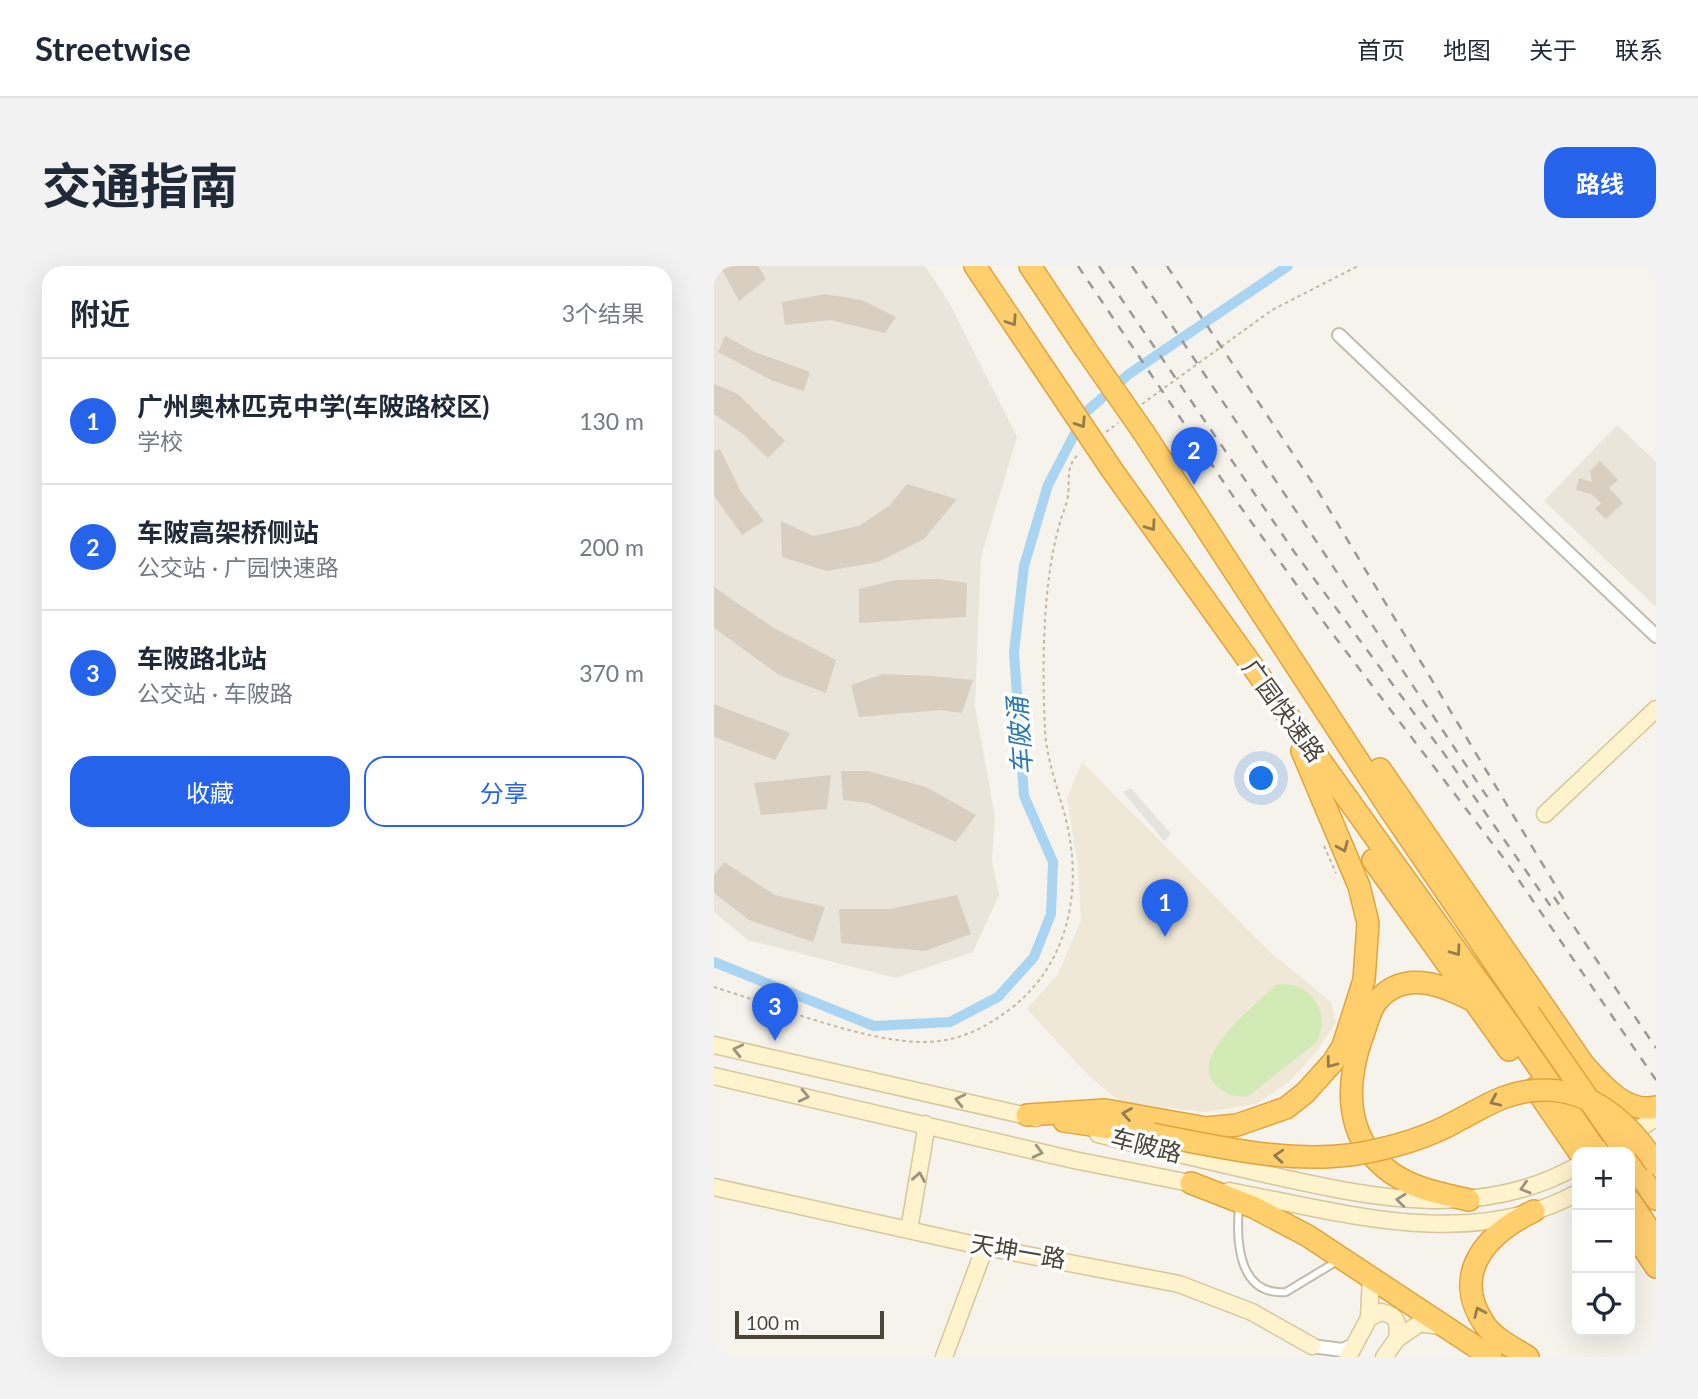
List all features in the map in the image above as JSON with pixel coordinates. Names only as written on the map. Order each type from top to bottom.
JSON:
[{"type":"highway","name":"广园快速路","points":[[975,266],[1112,470],[1503,1027],[1595,1147]]},
{"type":"highway","name":"广园快速路","points":[[1030,266],[1258,604],[1391,811],[1622,1147]]},
{"type":"highway","points":[[1258,604],[1350,725],[1584,1065],[1613,1094],[1636,1107],[1654,1125]]},
{"type":"highway","points":[[1287,717],[1349,824],[1470,999],[1503,1027],[1576,1147]]},
{"type":"highway","points":[[1027,1115],[1105,1111],[1206,1128],[1237,1125],[1286,1108],[1305,1093],[1333,1062],[1343,1046],[1364,980],[1368,923],[1359,886],[1287,717]]},
{"type":"highway","points":[[1469,1200],[1411,1185],[1384,1168],[1361,1138],[1350,1096],[1353,1068],[1370,1016],[1376,1002],[1386,993],[1395,986],[1423,981],[1470,999]]},
{"type":"highway","points":[[1027,1115],[1152,1134],[1269,1156],[1356,1154],[1424,1136],[1506,1097],[1544,1090],[1582,1097],[1601,1105],[1628,1127],[1656,1164]]},
{"type":"highway","points":[[1635,1167],[1656,1199]]},
{"type":"highway","points":[[1191,1183],[1280,1220],[1491,1357]]},
{"type":"highway","points":[[1635,1208],[1656,1240]]},
{"type":"highway","points":[[1528,1357],[1485,1326],[1472,1289],[1474,1268],[1486,1244],[1507,1224],[1534,1212]]},
{"type":"highway","points":[[1635,1236],[1656,1267]]},
{"type":"main road","points":[[1545,814],[1656,709]]},
{"type":"main road","name":"车陂路","points":[[714,1045],[1027,1115],[1121,1140],[1369,1197],[1411,1202],[1469,1200],[1527,1187],[1572,1168]]},
{"type":"main road","name":"车陂路","points":[[714,1076],[1074,1160],[1374,1218],[1424,1224],[1470,1223],[1534,1212],[1572,1195]]},
{"type":"main road","points":[[909,1230],[924,1145],[925,1124]]},
{"type":"main road","points":[[1609,1147],[1654,1125]]},
{"type":"main road","points":[[1635,1152],[1654,1125]]},
{"type":"main road","name":"天坤一路","points":[[714,1187],[985,1247],[1179,1284],[1252,1312],[1316,1352]]},
{"type":"main road","points":[[944,1357],[985,1247]]},
{"type":"main road","points":[[1348,1357],[1369,1318],[1371,1277]]},
{"type":"main road","points":[[1369,1318],[1381,1312],[1395,1317],[1399,1325],[1397,1339]]},
{"type":"main road","points":[[1386,1355],[1397,1339],[1420,1322],[1445,1327]]},
{"type":"street","points":[[1339,335],[1656,636]]},
{"type":"street","points":[[1316,1352],[1342,1350],[1359,1341]]},
{"type":"lane","points":[[1239,1202],[1240,1262],[1249,1276],[1263,1287],[1276,1293],[1286,1292],[1342,1258]]},
{"type":"path","points":[[1140,405],[1272,310],[1358,266]]},
{"type":"path","points":[[1101,436],[1121,421]]},
{"type":"path","points":[[714,987],[866,1034],[924,1042],[968,1035],[989,1026],[1024,998],[1047,970],[1067,929],[1072,902],[1073,862],[1045,732],[1049,576],[1054,541],[1068,499],[1069,471],[1072,460],[1082,452]]},
{"type":"shaded area","points":[[714,266],[925,266],[950,304],[1017,437],[981,557],[975,706],[995,817],[992,860],[999,895],[973,952],[896,978],[748,940],[714,912]]},
{"type":"shaded area","points":[[1617,425],[1656,462],[1656,607],[1544,501]]},
{"type":"shaded area","points":[[1082,762],[1271,953],[1331,1002],[1336,1022],[1317,1051],[1289,1082],[1256,1104],[1205,1112],[1121,1102],[1092,1079],[1027,1009],[1058,974],[1081,920],[1078,867],[1067,798]]},
{"type":"shaded area","points":[[1131,788],[1171,834],[1164,841],[1123,792]]},
{"type":"green space","points":[[1276,985],[1303,989],[1317,1003],[1322,1022],[1316,1043],[1248,1096],[1228,1093],[1218,1087],[1210,1076],[1210,1062],[1216,1048],[1240,1019]]},
{"type":"building","points":[[720,266],[758,266],[766,279],[739,301]]},
{"type":"building","points":[[825,294],[862,300],[896,317],[885,333],[830,320],[785,325],[782,302]]},
{"type":"building","points":[[725,336],[755,352],[810,372],[804,391],[773,381],[718,352]]},
{"type":"building","points":[[714,384],[738,394],[785,441],[768,458],[743,434],[714,414]]},
{"type":"building","points":[[720,449],[741,492],[764,521],[742,535],[714,496],[714,451]]},
{"type":"building","points":[[1600,461],[1618,480],[1609,488],[1623,503],[1606,519],[1595,509],[1601,503],[1591,494],[1576,490],[1579,478],[1592,482],[1590,471]]},
{"type":"building","points":[[907,484],[957,499],[924,539],[878,562],[827,571],[782,557],[781,521],[813,536],[859,526],[890,505]]},
{"type":"building","points":[[938,579],[967,583],[966,617],[859,623],[859,589],[895,580]]},
{"type":"building","points":[[714,587],[774,628],[836,660],[826,693],[779,675],[714,628]]},
{"type":"building","points":[[883,674],[973,680],[962,713],[940,710],[859,717],[851,685]]},
{"type":"building","points":[[714,704],[790,733],[775,760],[714,737]]},
{"type":"building","points":[[841,771],[868,771],[926,787],[976,815],[956,842],[868,803],[843,800]]},
{"type":"building","points":[[831,775],[827,809],[761,815],[754,783]]},
{"type":"building","points":[[724,862],[775,895],[825,907],[813,942],[749,920],[714,893],[714,875]]},
{"type":"building","points":[[957,895],[971,934],[925,951],[841,943],[839,909],[890,909]]},
{"type":"waterway","name":"车陂涌","points":[[714,962],[874,1026],[950,1022],[998,997],[1034,957],[1051,914],[1053,862],[1024,796],[1014,652],[1024,566],[1048,485],[1086,412],[1129,374],[1288,266]]},
{"type":"railway","points":[[1078,266],[1237,502],[1319,616],[1505,860],[1656,1080]]},
{"type":"railway","points":[[1099,266],[1295,553],[1445,755],[1554,911]]},
{"type":"railway","points":[[1132,266],[1492,804]]},
{"type":"railway","points":[[1167,266],[1318,491],[1566,903]]},
{"type":"railway","points":[[1554,897],[1656,1048]]},
{"type":"place","name":"车陂高架桥侧站","points":[[1194,485]]},
{"type":"place","name":"广州奥林匹克中学(车陂路校区)","points":[[1165,937]]},
{"type":"place","name":"车陂路北站","points":[[775,1041]]}]
